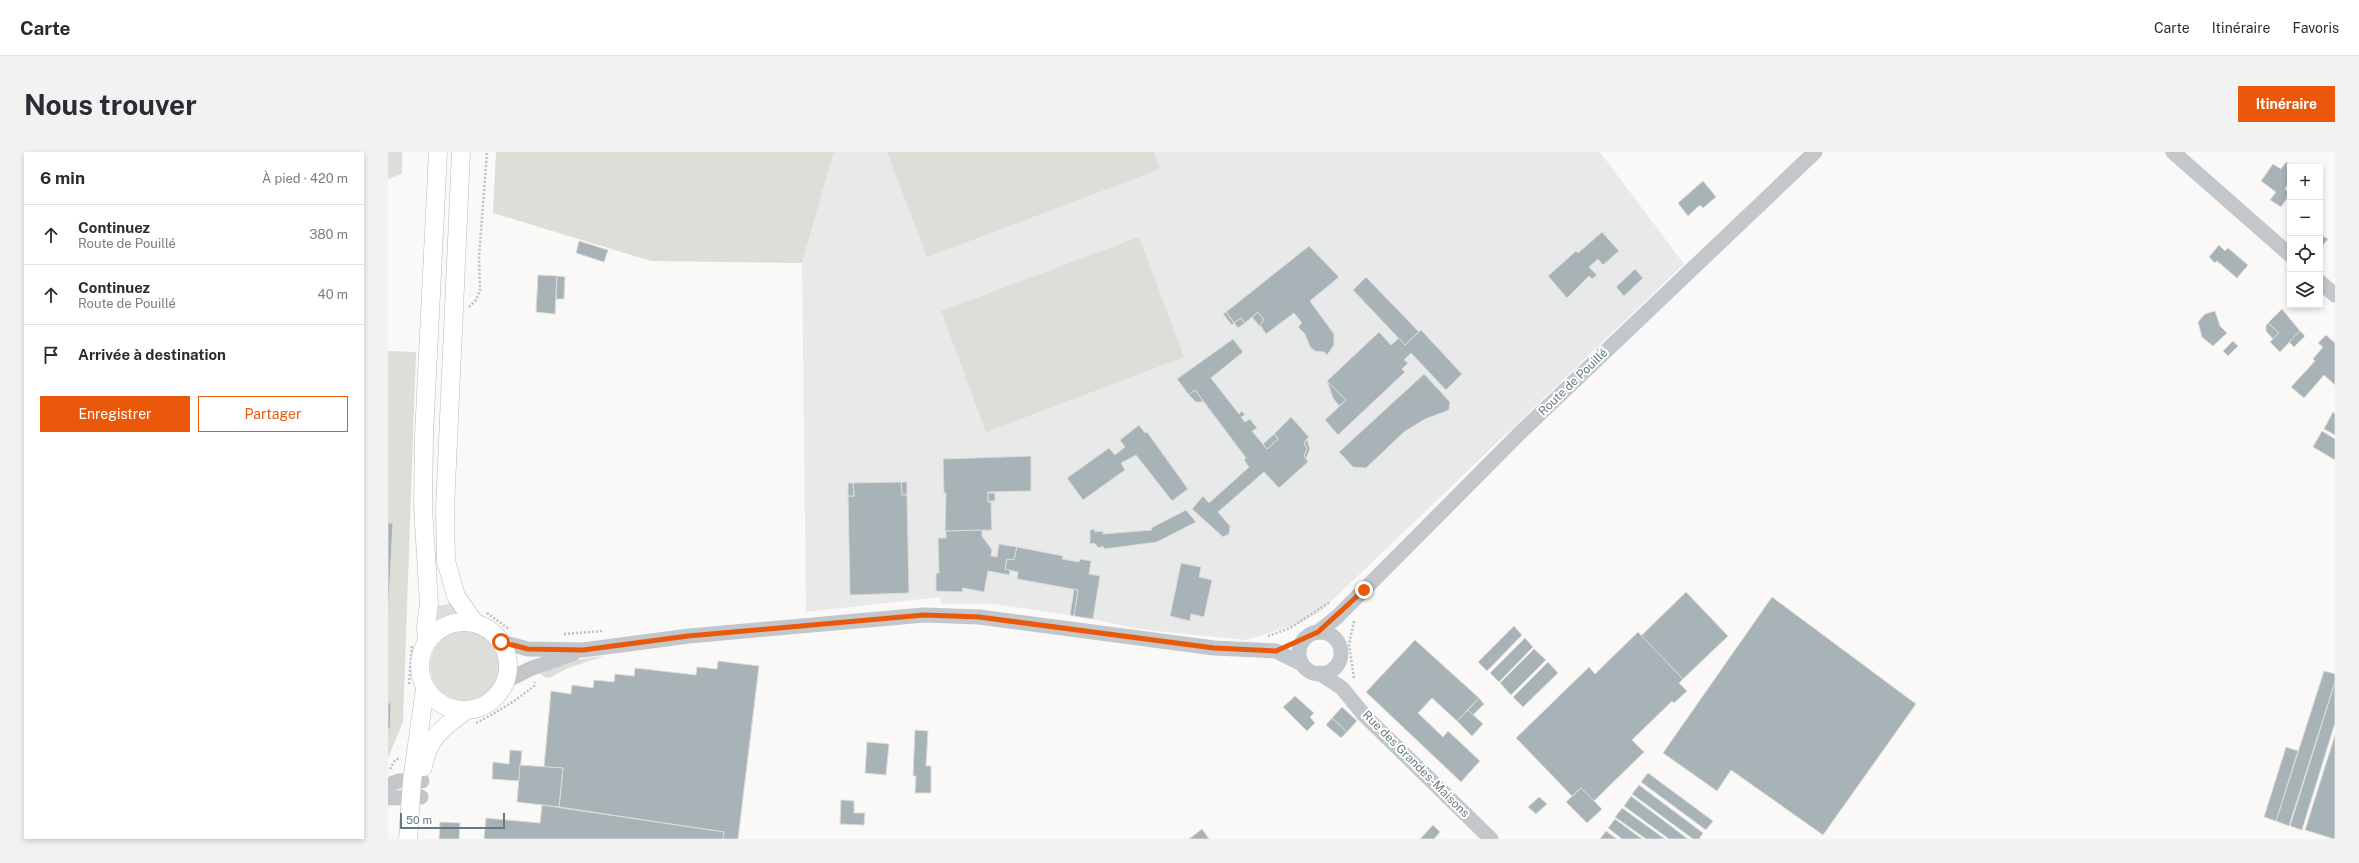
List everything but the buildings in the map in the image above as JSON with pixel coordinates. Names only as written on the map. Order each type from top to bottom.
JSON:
[{"type":"main road","points":[[419,839],[416,789],[417,687],[420,677],[419,642],[426,626],[430,604],[423,507],[424,435],[438,152]]},
{"type":"main road","points":[[408,839],[416,789],[426,751],[434,736],[470,717],[478,708],[490,702],[500,693],[506,681],[508,661],[507,636],[494,633],[479,616],[456,596],[446,561],[445,508],[461,152]]},
{"type":"main road","points":[[419,642],[448,624],[461,622],[479,616]]},
{"type":"main road","points":[[417,687],[442,705],[470,717]]},
{"type":"street","name":"Route de Pouillé","points":[[1318,632],[1337,617],[1524,429],[1815,152]]},
{"type":"street","points":[[2174,152],[2287,252]]},
{"type":"street","points":[[2323,285],[2335,295]]},
{"type":"street","points":[[507,636],[528,649],[583,650],[688,636],[924,615],[979,617],[1206,647],[1276,651],[1302,664],[1312,672],[1319,673],[1332,670],[1337,665],[1341,652],[1336,639],[1337,617]]},
{"type":"street","points":[[1276,651],[1303,641],[1312,634],[1318,632],[1330,635],[1336,639]]},
{"type":"street","points":[[1302,664],[1299,652],[1303,641]]},
{"type":"street","points":[[506,681],[532,668],[583,650]]},
{"type":"street","points":[[1337,665],[1342,688]]},
{"type":"street","points":[[1319,673],[1342,688]]},
{"type":"street","name":"Rue des Grandes-Maisons","points":[[1342,688],[1364,714],[1491,839]]},
{"type":"street","points":[[388,785],[399,781],[416,789]]},
{"type":"street","points":[[388,798],[416,789]]},
{"type":"path","points":[[455,307],[470,306],[476,300],[480,290],[479,257],[487,152]]},
{"type":"path","points":[[1263,638],[1290,628],[1335,597]]},
{"type":"path","points":[[479,616],[507,636]]},
{"type":"path","points":[[1354,619],[1349,644],[1355,682]]},
{"type":"path","points":[[562,634],[610,631]]},
{"type":"path","points":[[417,687],[419,642]]},
{"type":"path","points":[[470,717],[499,712],[534,686],[534,674]]},
{"type":"shaded area","points":[[388,152],[402,152],[402,174],[388,179]]},
{"type":"shaded area","points":[[496,152],[834,152],[802,263],[651,261],[493,213]]},
{"type":"shaded area","points":[[834,152],[1600,152],[1684,264],[1320,612],[1298,624],[1246,640],[1147,630],[1070,615],[994,604],[941,604],[940,597],[806,612],[802,263]]},
{"type":"shaded area","points":[[887,152],[1154,152],[1160,169],[927,257]]},
{"type":"shaded area","points":[[1139,237],[1184,357],[986,432],[941,311]]},
{"type":"shaded area","points":[[388,351],[416,352],[403,722],[388,758]]},
{"type":"shaded area","points":[[452,603],[457,612],[437,619],[438,606]]},
{"type":"shaded area","points":[[465,631],[484,637],[494,647],[500,666],[494,685],[484,695],[465,701],[446,695],[436,685],[430,666],[436,647],[446,637]]},
{"type":"shaded area","points":[[604,656],[566,669],[551,677],[546,678],[539,673],[567,661]]},
{"type":"route","points":[[501,642],[528,649],[583,650],[688,636],[924,615],[979,617],[1120,637],[1214,648],[1276,651],[1303,641],[1307,636],[1318,632],[1337,617],[1364,590]]}]
